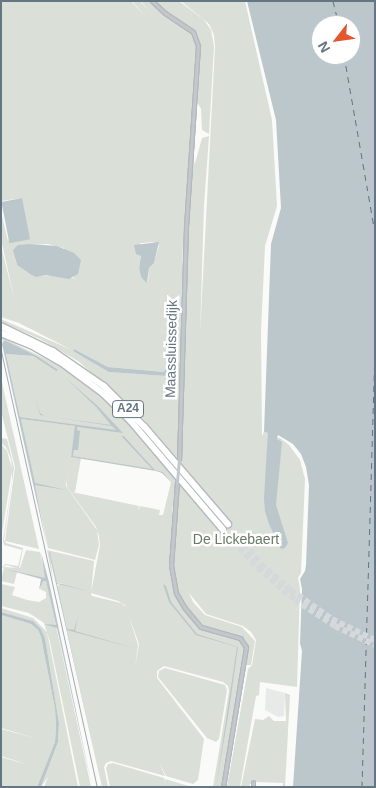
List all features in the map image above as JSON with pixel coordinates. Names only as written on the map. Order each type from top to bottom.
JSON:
[{"type":"highway","name":"A24","points":[[1,326],[62,356],[104,386],[145,427],[226,526],[131,421],[104,394],[65,365],[31,345],[1,333]]},
{"type":"street","name":"Maassluissedijk","points":[[152,1],[165,13],[193,32],[198,46],[186,225],[179,459],[171,565],[176,593],[184,607],[202,627],[240,638],[244,642],[246,653],[223,787]]},
{"type":"shaded area","points":[[247,1],[375,1],[375,787],[293,787],[302,651],[300,643],[302,589],[300,579],[306,565],[309,485],[306,467],[301,454],[293,444],[278,435],[277,439],[282,442],[276,505],[288,543],[285,548],[281,549],[269,524],[264,499],[268,433],[264,432],[271,244],[281,208],[276,120]]},
{"type":"shaded area","points":[[22,198],[30,239],[9,243],[1,202]]},
{"type":"shaded area","points":[[159,242],[154,263],[149,268],[147,283],[141,277],[139,268],[141,256],[136,254],[134,245]]},
{"type":"shaded area","points":[[18,245],[57,246],[74,253],[81,260],[78,274],[69,279],[45,275],[36,277],[30,274],[17,265],[13,250]]},
{"type":"shaded area","points":[[4,340],[37,356],[58,370],[56,371],[33,356],[6,354],[20,417],[116,430],[112,426],[54,417],[111,425],[96,407],[60,373],[98,406],[123,433],[77,427],[77,430],[80,431],[78,450],[74,450],[73,456],[152,469],[121,436],[124,436],[155,470],[163,472],[171,482],[162,473],[156,471],[71,457],[75,426],[21,419],[35,483],[67,490],[35,485],[47,547],[2,344]]},
{"type":"shaded area","points":[[74,349],[108,367],[164,372],[168,365],[168,372],[166,376],[109,372],[73,351]]},
{"type":"shaded area","points":[[41,552],[92,787],[57,628],[44,624],[56,625],[46,581],[43,581],[39,590],[41,579],[5,569],[45,578]]},
{"type":"shaded area","points":[[51,552],[57,583],[88,591],[57,584],[67,629],[74,630],[78,616],[75,631],[137,649],[67,630],[102,787],[49,553]]},
{"type":"shaded area","points":[[163,584],[166,586],[171,602],[197,634],[238,647],[216,787],[237,647],[196,635],[169,602]]},
{"type":"shaded area","points":[[1,612],[33,621],[41,629],[45,638],[59,723],[58,742],[41,787],[37,787],[55,742],[56,727],[55,709],[41,637],[38,630],[31,624],[1,615]]},
{"type":"shaded area","points":[[266,688],[285,693],[284,716],[278,717],[265,710]]},
{"type":"green space","points":[[1,1],[131,1],[147,18],[132,1],[140,1],[150,12],[141,1],[151,1],[189,31],[197,43],[183,240],[178,459],[139,414],[78,361],[40,339],[1,322],[1,319],[72,350],[19,323],[1,317],[1,246],[15,302],[1,239],[1,212],[8,241],[22,198],[1,201]],"holes":[[[153,242],[159,245],[154,263],[149,268],[148,282],[141,277],[139,268],[141,256],[136,253],[141,243]],[[48,244],[64,248],[74,278],[30,274],[17,265],[15,258],[18,245]],[[74,349],[108,367],[164,372],[169,366],[168,372],[166,376],[110,372],[73,351]]]},
{"type":"green space","points":[[154,1],[179,1],[204,20],[211,30],[214,46],[209,134],[202,130],[201,109],[198,103],[197,37]]},
{"type":"green space","name":"De Lickebaert","points":[[181,1],[245,1],[272,120],[277,206],[265,246],[261,331],[262,436],[264,432],[268,433],[268,437],[280,438],[289,445],[300,460],[305,479],[301,573],[298,578],[300,588],[297,687],[260,682],[240,787],[227,787],[248,669],[252,665],[256,640],[251,632],[243,626],[206,614],[189,593],[193,602],[205,615],[242,627],[255,641],[251,665],[245,665],[247,649],[244,640],[206,628],[183,608],[201,628],[239,639],[244,646],[222,787],[213,787],[229,691],[228,686],[223,682],[164,666],[157,671],[157,678],[204,739],[198,780],[193,784],[166,776],[159,762],[165,776],[111,761],[106,763],[104,767],[108,787],[102,787],[57,586],[62,584],[56,582],[50,553],[53,581],[47,550],[94,561],[91,592],[100,545],[97,530],[99,545],[95,560],[48,548],[21,419],[76,426],[71,457],[81,458],[75,492],[72,492],[139,506],[138,511],[140,506],[160,510],[159,515],[163,515],[171,482],[163,472],[155,470],[124,436],[121,436],[153,470],[73,456],[77,427],[122,432],[98,406],[60,373],[96,407],[117,431],[20,417],[6,354],[33,356],[57,370],[37,356],[1,339],[1,337],[60,366],[86,384],[129,423],[176,478],[172,514],[175,514],[183,434],[187,230],[191,170],[202,138],[209,136],[204,206],[200,334],[215,47],[214,35],[209,24]],"holes":[[[75,428],[67,487],[97,530],[66,486]],[[91,593],[118,601],[125,605],[126,607],[121,603],[92,596]],[[128,614],[139,644],[135,667],[138,645]]]},
{"type":"green space","points":[[1,378],[39,549],[5,541],[15,467],[1,411]]},
{"type":"green space","points":[[1,438],[7,439],[14,468],[4,540],[6,543],[23,548],[19,568],[6,565],[1,569],[5,564],[18,566],[22,550],[4,545],[3,540],[12,471],[1,539],[1,444],[7,451],[12,469],[11,459],[6,447],[1,443]]},
{"type":"green space","points":[[26,550],[40,552],[91,787],[80,787],[50,642],[44,623],[29,613],[1,606],[1,584],[15,587],[12,595],[27,600],[39,602],[46,598],[46,592],[40,589],[42,578],[17,572],[14,584],[1,581],[4,567],[20,568]]},
{"type":"green space","points":[[1,608],[33,618],[47,632],[78,787],[44,787],[48,777],[41,787],[58,742],[59,723],[45,638],[41,629],[33,621],[1,612]]},
{"type":"green space","points":[[1,615],[31,624],[38,630],[41,637],[55,709],[56,727],[55,742],[37,787],[1,787],[1,757],[29,765],[1,756],[1,729],[38,739],[1,728]]},
{"type":"green space","points":[[165,668],[225,685],[227,690],[219,739],[216,742],[207,738],[158,677],[159,671]]},
{"type":"green space","points":[[285,693],[290,695],[285,787],[283,787],[283,783],[257,782],[250,784],[249,787],[241,787],[255,719],[263,720],[269,716],[274,721],[286,721]]},
{"type":"green space","points":[[113,763],[164,778],[166,784],[165,779],[192,787],[110,787],[106,768],[108,764]]},
{"type":"ferry route","points":[[333,1],[336,15]]},
{"type":"ferry route","points":[[346,65],[375,232]]},
{"type":"ferry route","points":[[362,787],[375,361]]},
{"type":"tunnel","points":[[228,524],[261,564],[291,590],[332,619],[375,640]]},
{"type":"tunnel","points":[[223,529],[258,568],[295,600],[335,626],[375,645]]},
{"type":"tram line","points":[[1,351],[97,787]]}]
